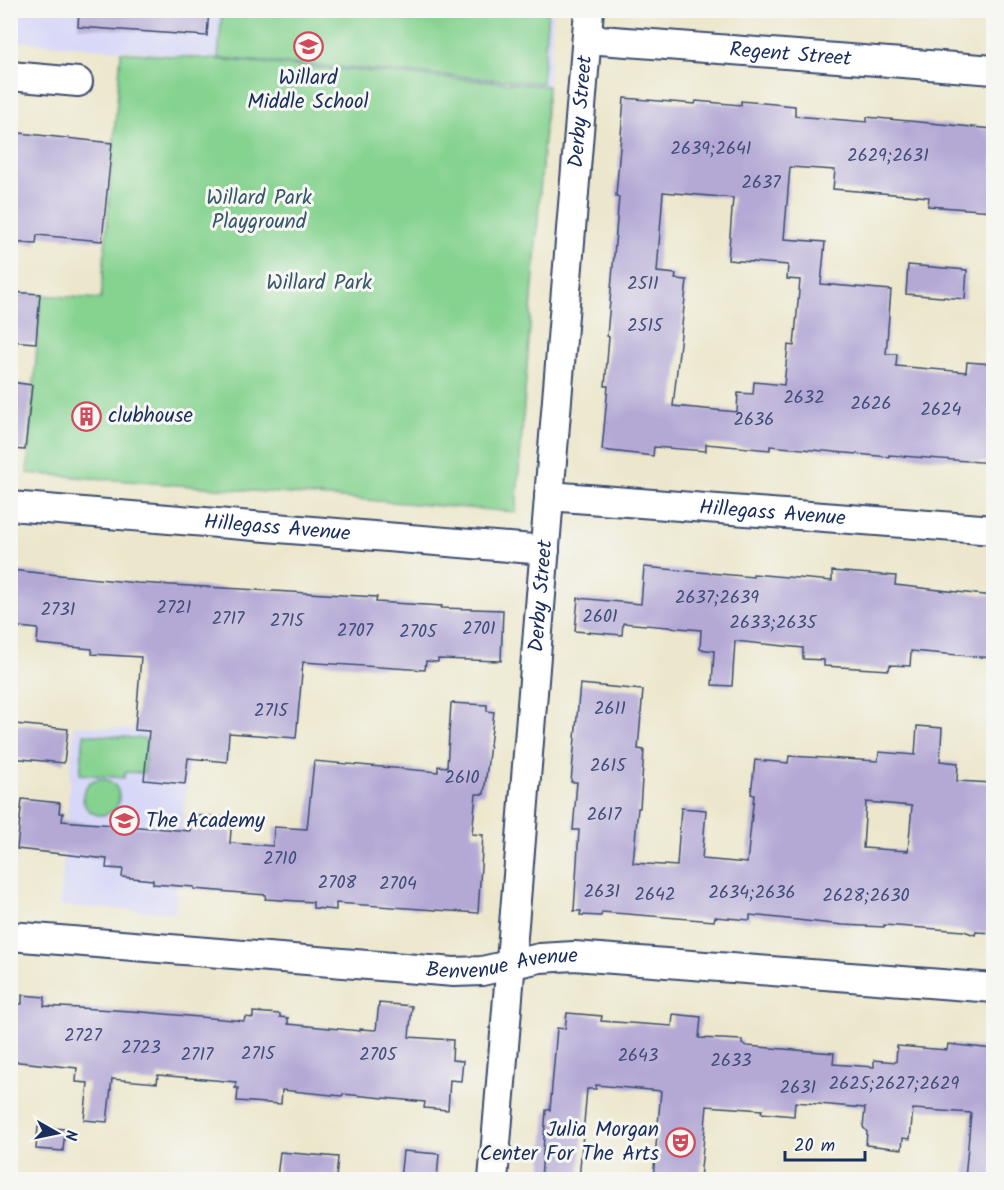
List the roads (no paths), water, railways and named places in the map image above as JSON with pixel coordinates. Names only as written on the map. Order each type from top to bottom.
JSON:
[{"type":"street","name":"Derby Street","points":[[494,1179],[589,10]]},
{"type":"street","name":"Regent Street","points":[[587,39],[993,70]]},
{"type":"street","points":[[10,76],[78,81]]},
{"type":"street","name":"Hillegass Avenue","points":[[549,496],[993,530]]},
{"type":"street","name":"Hillegass Avenue","points":[[10,506],[545,550]]},
{"type":"street","name":"Benvenue Avenue","points":[[10,936],[454,972],[482,971],[540,958],[574,956],[993,988]]},
{"type":"place","name":"Willard Middle School","points":[[308,47]]},
{"type":"place","name":"clubhouse","points":[[87,416]]},
{"type":"place","name":"The Academy","points":[[125,821]]},
{"type":"place","name":"Julia Morgan Center For The Arts","points":[[680,1142]]},
{"type":"park label","name":"Willard Park Playground","points":[[259,210]]},
{"type":"park label","name":"Willard Park","points":[[319,283]]}]
